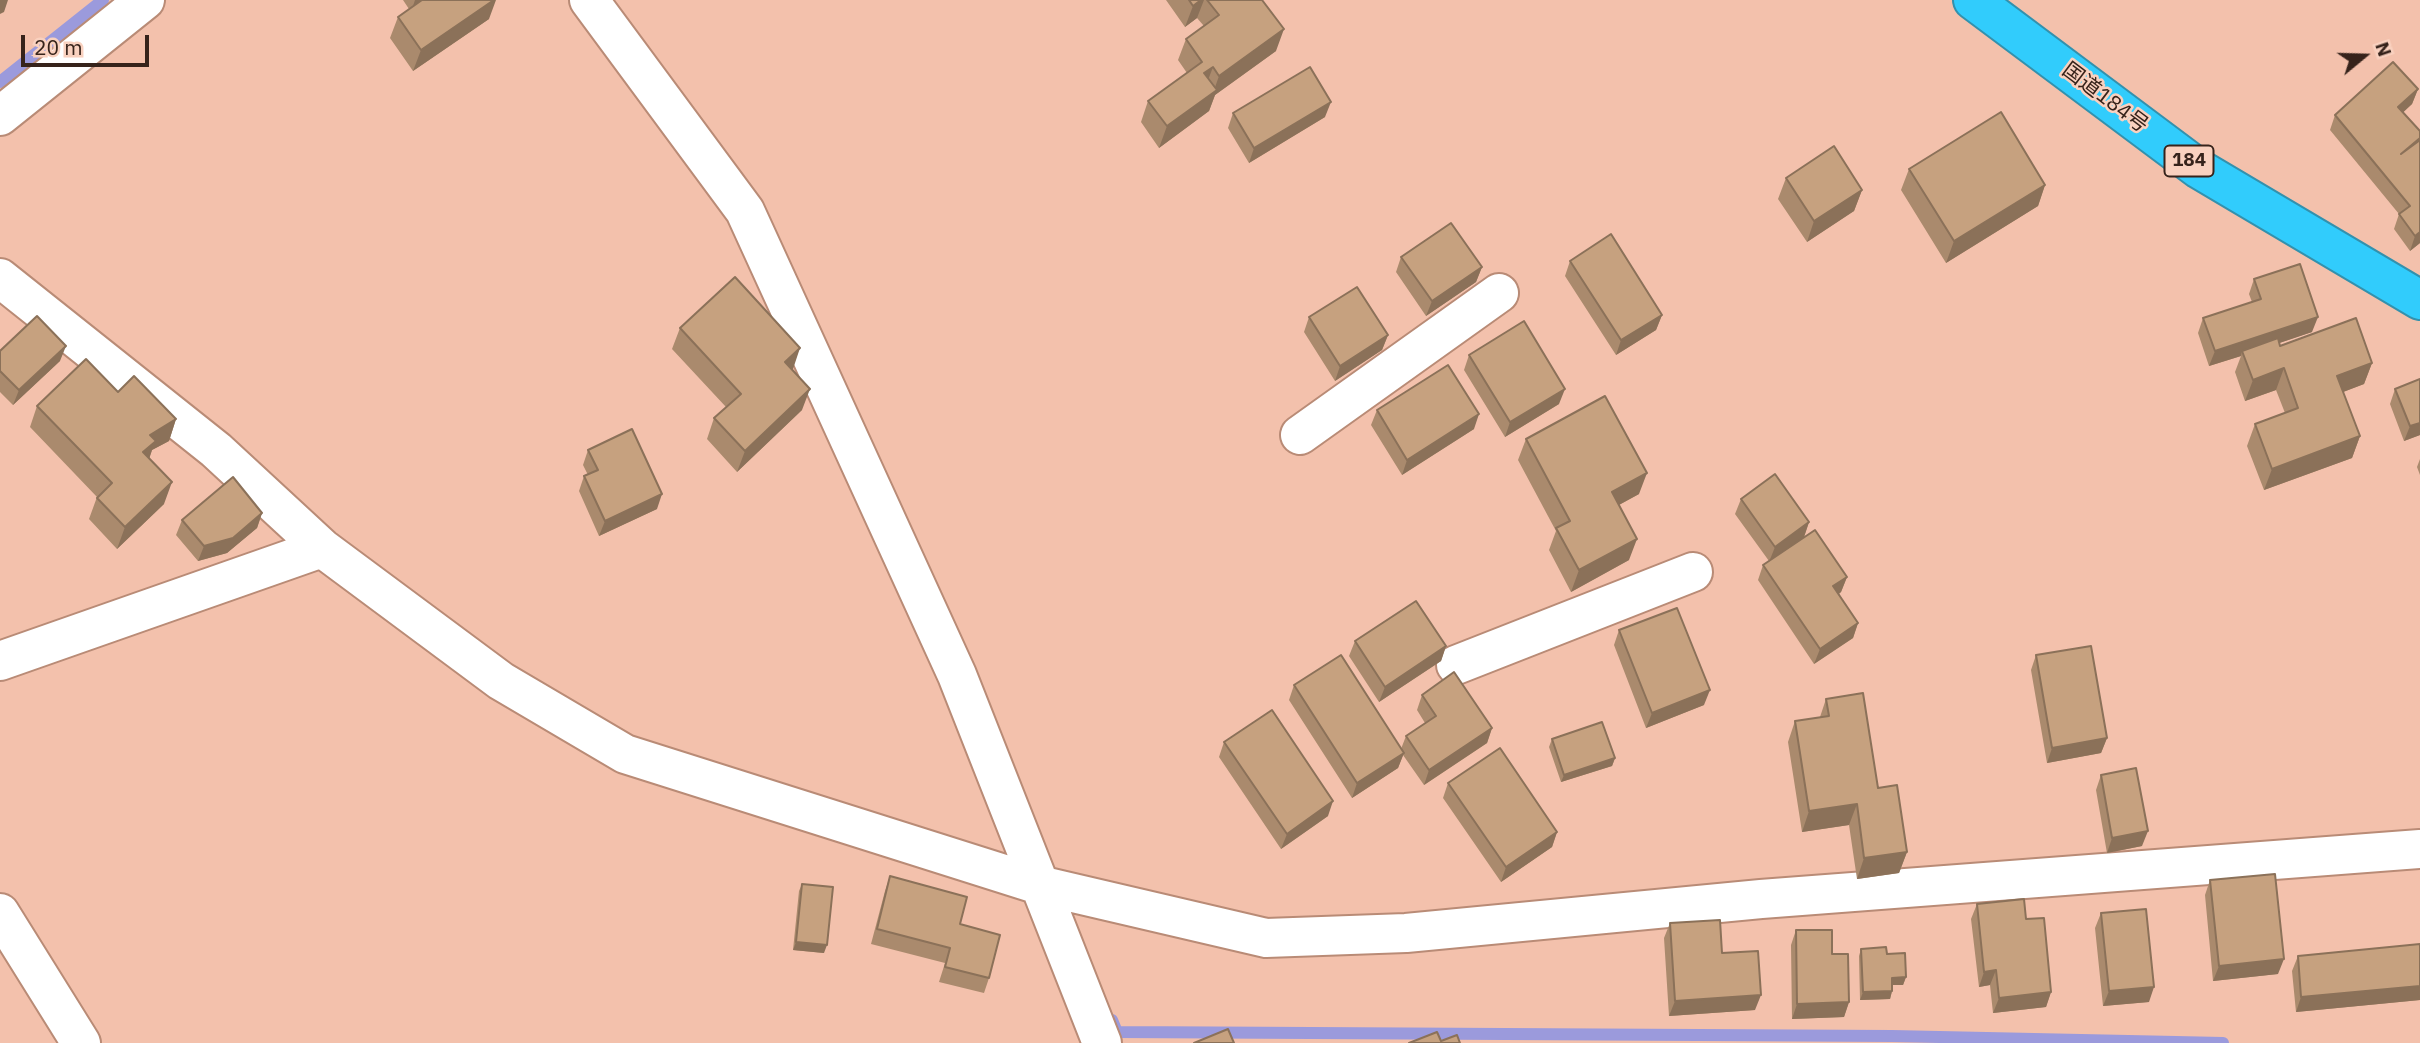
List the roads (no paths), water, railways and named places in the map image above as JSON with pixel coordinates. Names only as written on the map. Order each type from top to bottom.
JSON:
[{"type":"highway","name":"国道184号","points":[[1973,0],[2199,169],[2420,300]]},
{"type":"street","points":[[0,116],[145,0]]},
{"type":"street","points":[[589,0],[745,211],[957,675],[1102,1043]]},
{"type":"street","points":[[0,278],[215,450],[322,548],[500,681],[625,754],[1039,885],[1266,937],[1280,937],[1406,933],[1761,899],[2420,849]]},
{"type":"street","points":[[1300,435],[1499,293]]},
{"type":"street","points":[[0,661],[322,548]]},
{"type":"street","points":[[1456,665],[1693,572]]},
{"type":"street","points":[[0,912],[81,1043]]},
{"type":"waterway","points":[[0,82],[103,0]]},
{"type":"waterway","points":[[1112,1020],[1117,1032],[1892,1036],[2223,1043]]}]
